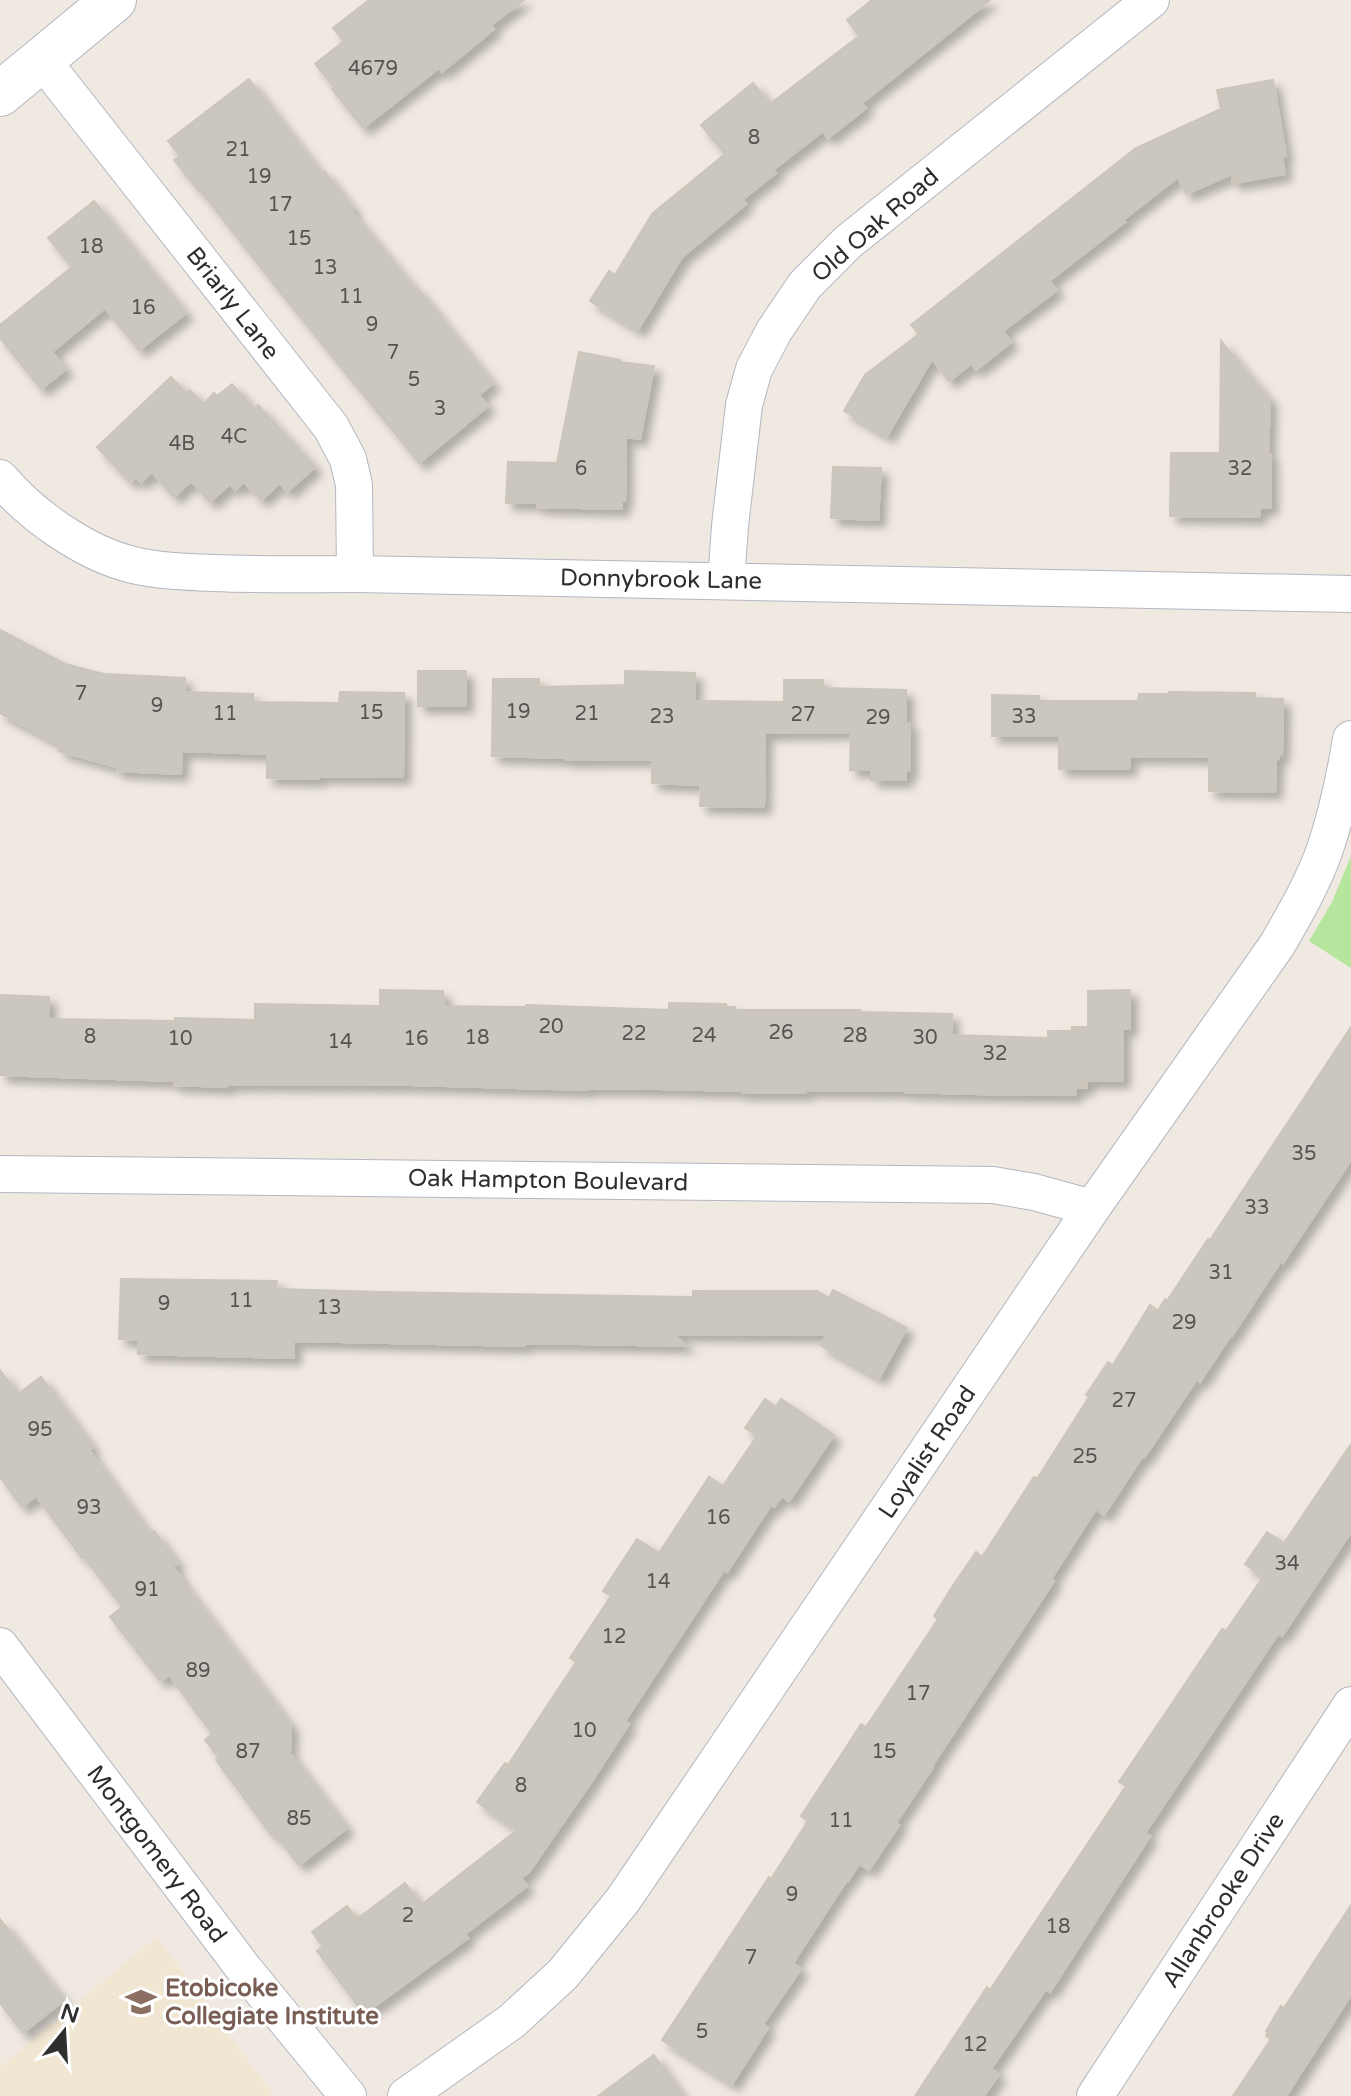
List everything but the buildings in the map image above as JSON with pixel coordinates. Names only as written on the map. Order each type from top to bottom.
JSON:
[{"type":"main road","points":[[0,94],[114,0]]},
{"type":"street","name":"Old Oak Road","points":[[726,581],[744,405],[754,369],[774,331],[805,285],[848,242],[1151,0]]},
{"type":"street","name":"Briarly Lane","points":[[42,60],[331,427],[348,459],[354,485],[355,574]]},
{"type":"street","name":"Donnybrook Lane","points":[[0,478],[47,521],[87,547],[131,564],[173,571],[250,575],[355,574],[1351,594]]},
{"type":"street","name":"Loyalist Road","points":[[406,2096],[512,2021],[563,1974],[623,1900],[1092,1208],[1277,945],[1299,908],[1324,852],[1333,825],[1351,739]]},
{"type":"street","name":"Oak Hampton Boulevard","points":[[0,1174],[993,1185],[1034,1192],[1092,1208]]},
{"type":"street","name":"Montgomery Road","points":[[0,1646],[244,1969],[348,2096]]},
{"type":"street","name":"Allanbrooke Drive","points":[[1095,2096],[1351,1705]]},
{"type":"shaded area","name":"Etobicoke Collegiate Institute","points":[[157,1937],[274,2096],[0,2096],[0,2067]]},
{"type":"green space","points":[[1351,856],[1351,968],[1309,941],[1332,902]]},
{"type":"place","name":"Etobicoke Collegiate Institute","points":[[141,2002]]}]
